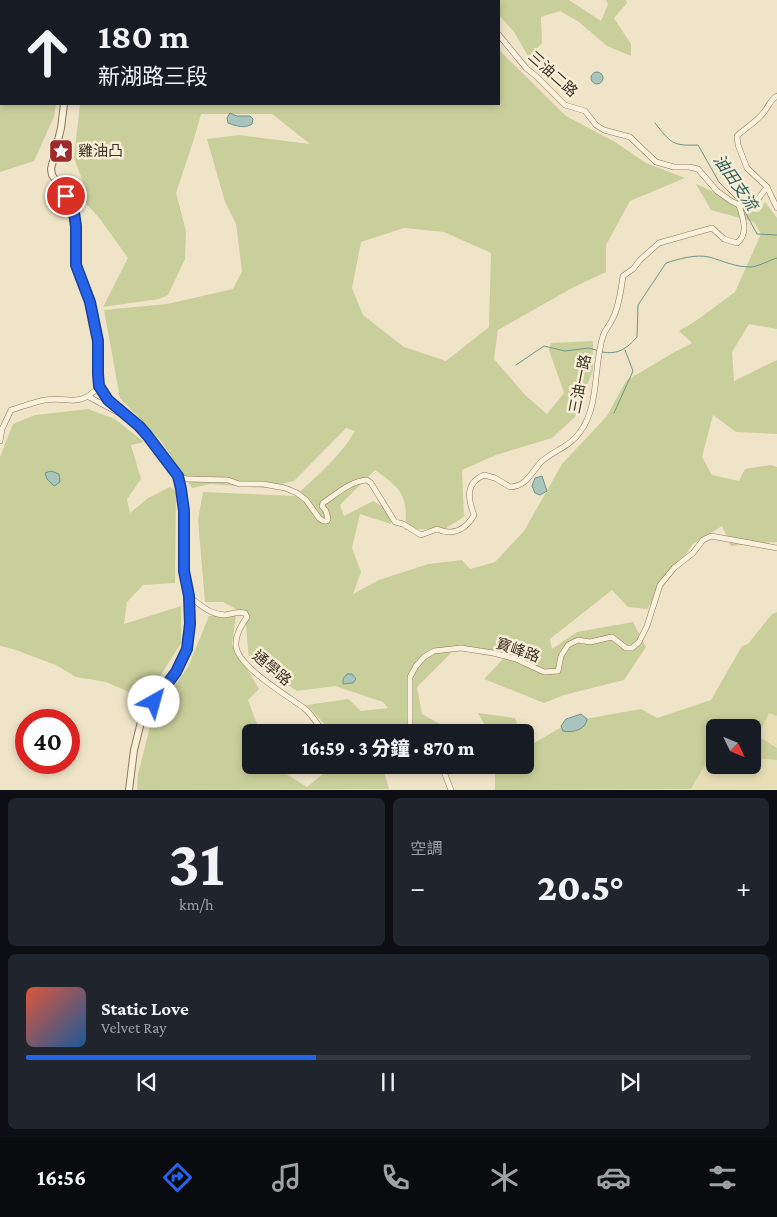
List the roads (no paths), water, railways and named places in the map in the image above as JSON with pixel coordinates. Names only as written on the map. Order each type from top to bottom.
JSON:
[{"type":"street","name":"三油二路","points":[[500,36],[526,68],[565,105],[585,111],[596,125],[604,130],[630,137],[656,162],[674,167],[698,169],[717,191],[739,205],[753,206],[767,187]]},
{"type":"street","points":[[777,96],[770,102],[757,120],[737,136],[738,145],[747,168],[767,187],[777,208]]},
{"type":"street","points":[[64,105],[62,128],[52,175],[66,196],[74,213],[76,265],[94,317],[98,341],[99,386],[108,400],[139,426],[178,476],[184,511],[185,581],[189,596],[190,624],[187,649],[171,680],[147,711],[141,722],[134,750],[130,790]]},
{"type":"street","name":"三油一路","points":[[178,476],[195,479],[228,480],[239,484],[263,484],[285,488],[297,493],[306,500],[323,521],[328,519],[322,506],[324,504],[347,486],[367,480],[371,483],[396,522],[421,534],[437,529],[446,533],[458,531],[471,521],[474,515],[468,493],[471,485],[481,476],[495,478],[510,487],[523,484],[543,460],[580,433],[588,417],[603,336],[617,309],[623,276],[633,270],[650,250],[663,241],[712,228],[724,239],[737,243],[742,240],[744,222],[739,205]]},
{"type":"street","points":[[0,441],[2,429],[11,410],[46,400],[73,401],[89,397],[99,386]]},
{"type":"street","points":[[89,397],[132,420]]},
{"type":"street","name":"寶峰路","points":[[410,724],[410,678],[416,666],[424,657],[434,651],[461,648],[493,653],[516,659],[544,672],[558,671],[561,656],[568,645],[578,640],[590,642],[612,637],[626,648],[632,648],[639,642],[647,626],[660,585],[674,568],[693,553],[702,540],[711,536],[777,548]]},
{"type":"street","name":"通學路","points":[[189,596],[212,613],[224,615],[245,612],[247,617],[237,636],[236,648],[243,660],[273,687],[306,709],[318,724]]},
{"type":"street","points":[[445,774],[451,790]]},
{"type":"water","points":[[599,72],[602,73],[602,83],[595,84],[592,83],[591,76],[592,73]]},
{"type":"water","points":[[230,113],[237,116],[250,116],[253,119],[252,124],[243,127],[228,123],[227,118]]},
{"type":"water","points":[[51,471],[59,474],[60,482],[54,486],[47,479],[45,473]]},
{"type":"water","points":[[542,476],[547,491],[540,495],[535,493],[532,486],[535,478]]},
{"type":"water","points":[[347,674],[352,674],[356,679],[353,683],[343,684],[343,679]]},
{"type":"water","points":[[581,714],[587,719],[584,726],[570,732],[563,731],[561,726],[566,719]]},
{"type":"waterway","name":"油田支流","points":[[655,123],[673,142],[683,145],[698,145],[719,182],[740,203]]},
{"type":"waterway","name":"油田支流","points":[[743,208],[757,234],[777,235]]},
{"type":"waterway","points":[[602,352],[608,353],[622,350],[637,337],[638,305],[666,263],[687,257],[704,256],[734,265],[751,267],[777,258]]},
{"type":"waterway","points":[[516,365],[544,346],[565,351],[589,348],[599,351]]},
{"type":"waterway","points":[[614,413],[633,371],[625,350]]},
{"type":"place","name":"雞油凸","points":[[61,151]]}]
